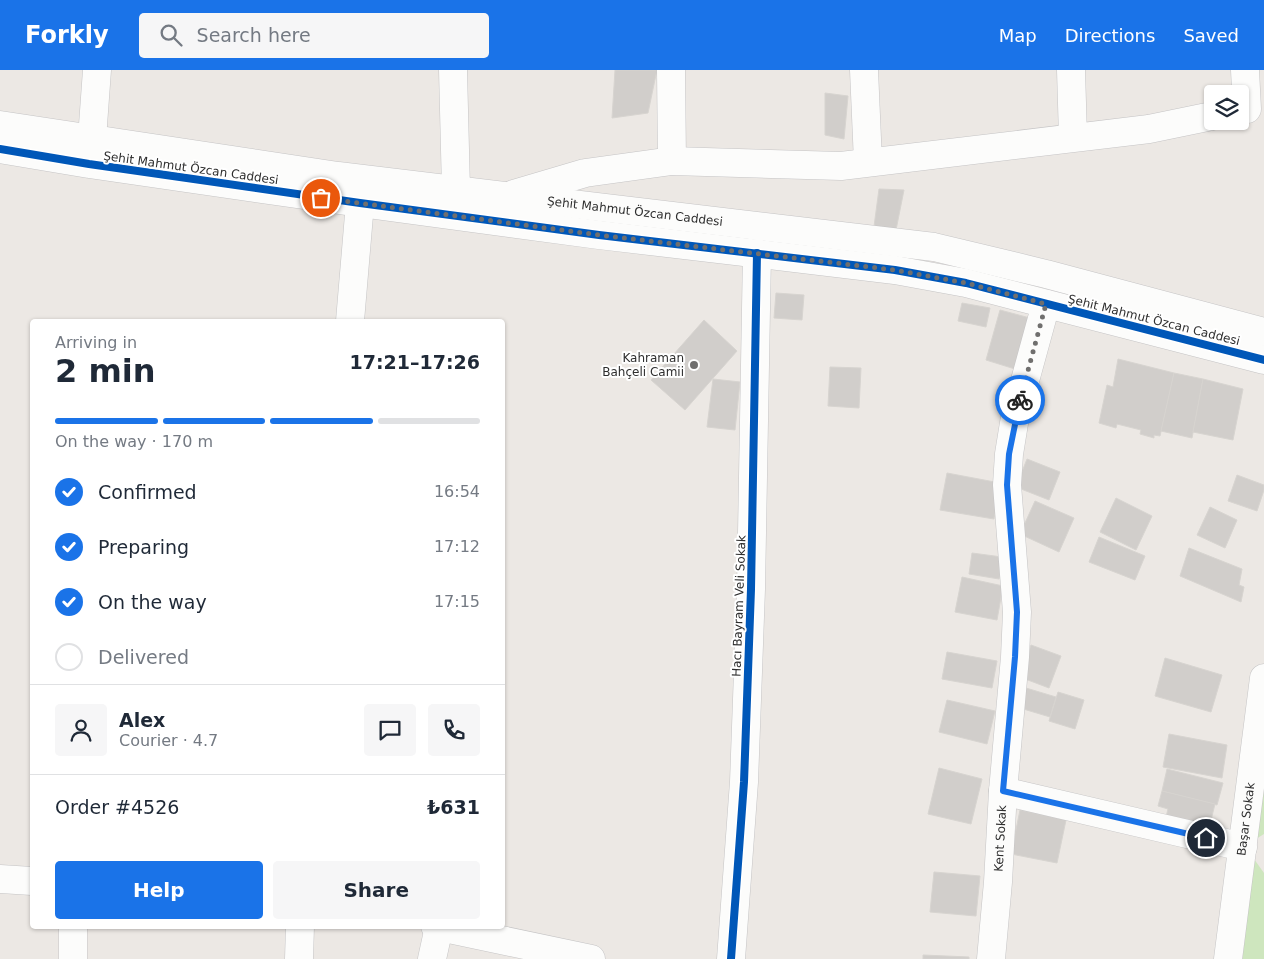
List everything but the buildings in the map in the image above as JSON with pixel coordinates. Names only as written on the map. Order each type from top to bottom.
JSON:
[{"type":"street","points":[[92,139],[97,70]]},
{"type":"street","points":[[453,70],[456,190]]},
{"type":"street","points":[[671,70],[672,161]]},
{"type":"street","points":[[864,70],[868,162]]},
{"type":"street","points":[[1071,70],[1073,137]]},
{"type":"street","points":[[1245,70],[1250,109]]},
{"type":"street","points":[[506,196],[584,173],[672,161],[841,166],[1149,129],[1204,118]]},
{"type":"street","name":"Şehit Mahmut Özcan Caddesi","points":[[0,125],[338,176],[934,247],[1028,269],[1264,332]]},
{"type":"street","name":"Şehit Mahmut Özcan Caddesi","points":[[0,149],[99,166],[360,203],[599,235],[934,276],[1264,360]]},
{"type":"street","points":[[350,319],[360,203]]},
{"type":"street","name":"Hacı Bayram Veli Sokak","points":[[731,959],[744,782],[752,589],[757,253]]},
{"type":"street","name":"Kent Sokak","points":[[991,959],[1017,612],[1007,485],[1009,454],[1015,417],[1046,304]]},
{"type":"street","name":"Başar Sokak","points":[[1228,959],[1264,678]]},
{"type":"street","points":[[1003,791],[1242,847]]},
{"type":"street","points":[[0,880],[30,881]]},
{"type":"street","points":[[73,929],[73,959]]},
{"type":"street","points":[[299,959],[300,929]]},
{"type":"street","points":[[432,959],[437,929]]},
{"type":"street","points":[[444,929],[534,953],[591,959]]},
{"type":"green space","points":[[1264,776],[1264,834],[1256,839]]},
{"type":"green space","points":[[1254,859],[1264,873],[1264,959],[1242,959]]},
{"type":"cycle path","points":[[0,149],[89,164],[360,203],[599,235],[895,270],[966,283],[1264,360]]},
{"type":"cycle path","points":[[731,959],[744,782],[751,589],[757,253]]},
{"type":"way so far","points":[[321,198],[599,235],[895,270],[966,283],[1046,304],[1020,400]]},
{"type":"place","name":"Kahraman Bahçeli Camii","points":[[694,365]]},
{"type":"route","points":[[1020,400],[1015,417],[1009,454],[1007,485],[1017,612],[1015,657],[1003,791],[1206,838]]}]
